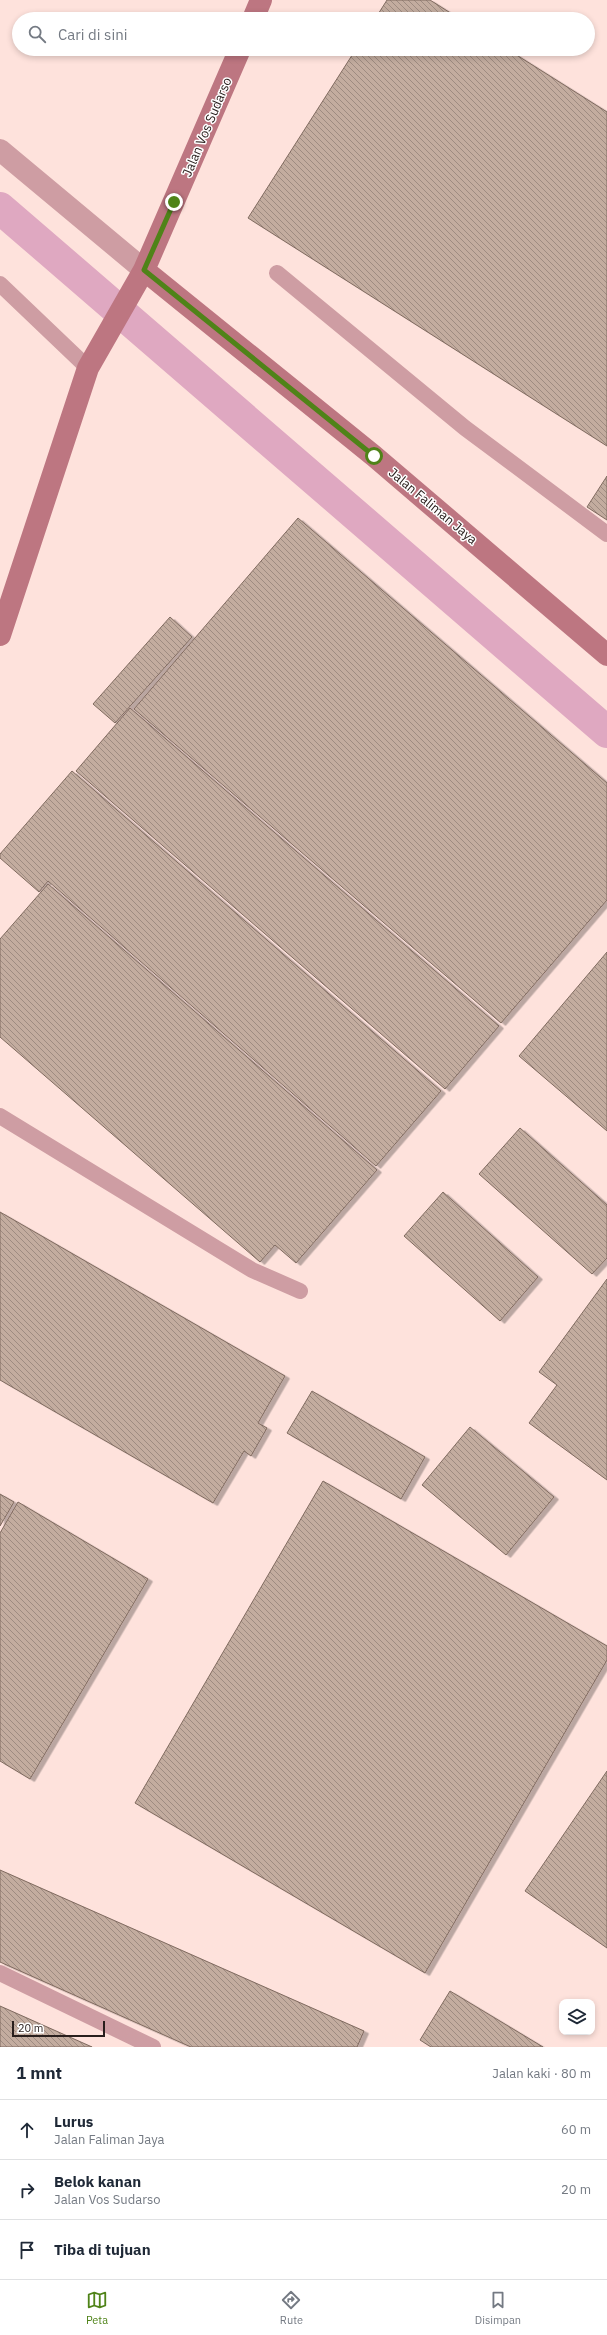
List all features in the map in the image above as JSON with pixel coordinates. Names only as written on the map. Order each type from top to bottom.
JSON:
[{"type":"street","points":[[256,12],[261,0]]},
{"type":"street","name":"Jalan Vos Sudarso","points":[[0,635],[88,368],[108,329],[139,278],[237,56]]},
{"type":"street","points":[[0,150],[139,278]]},
{"type":"street","name":"Jalan Faliman Jaya","points":[[139,278],[374,456],[607,655]]},
{"type":"lane","points":[[277,273],[465,428],[607,534]]},
{"type":"lane","points":[[0,284],[88,368]]},
{"type":"lane","points":[[0,1116],[252,1270],[300,1291]]},
{"type":"lane","points":[[0,1973],[153,2047]]},
{"type":"building","points":[[387,0],[430,0],[449,12],[379,12]]},
{"type":"building","points":[[352,56],[518,56],[607,112],[607,446],[248,218]]},
{"type":"building","points":[[607,476],[607,520],[587,507]]},
{"type":"building","points":[[298,518],[607,783],[607,900],[501,1023],[134,709]]},
{"type":"building","points":[[170,617],[192,637],[115,723],[93,704]]},
{"type":"building","points":[[130,708],[499,1026],[445,1089],[76,771]]},
{"type":"building","points":[[72,771],[441,1091],[376,1166],[48,881],[39,892],[0,858],[0,854]]},
{"type":"building","points":[[48,884],[377,1170],[296,1263],[275,1245],[260,1262],[0,1037],[0,939]]},
{"type":"building","points":[[607,952],[607,1131],[519,1056]]},
{"type":"building","points":[[520,1128],[607,1205],[607,1258],[592,1274],[479,1174]]},
{"type":"building","points":[[443,1192],[538,1277],[500,1321],[404,1236]]},
{"type":"building","points":[[0,1212],[285,1376],[258,1423],[267,1428],[251,1456],[244,1451],[213,1503],[0,1380]]},
{"type":"building","points":[[607,1279],[607,1480],[529,1423],[557,1385],[539,1372]]},
{"type":"building","points":[[312,1391],[425,1457],[401,1499],[287,1433]]},
{"type":"building","points":[[470,1427],[554,1497],[506,1555],[422,1485]]},
{"type":"building","points":[[323,1481],[607,1646],[607,1660],[425,1973],[135,1803]]},
{"type":"building","points":[[0,1494],[14,1502],[0,1526]]},
{"type":"building","points":[[18,1502],[148,1579],[30,1779],[0,1761],[0,1533]]},
{"type":"building","points":[[607,1771],[607,1948],[525,1891]]},
{"type":"building","points":[[0,1870],[364,2031],[357,2047],[191,2047],[0,1962]]},
{"type":"building","points":[[450,1991],[543,2047],[431,2047],[420,2040]]},
{"type":"building","points":[[0,2006],[92,2047],[0,2047]]},
{"type":"waterway","points":[[0,208],[607,732]]},
{"type":"route","points":[[174,202],[144,270],[374,456]]}]
